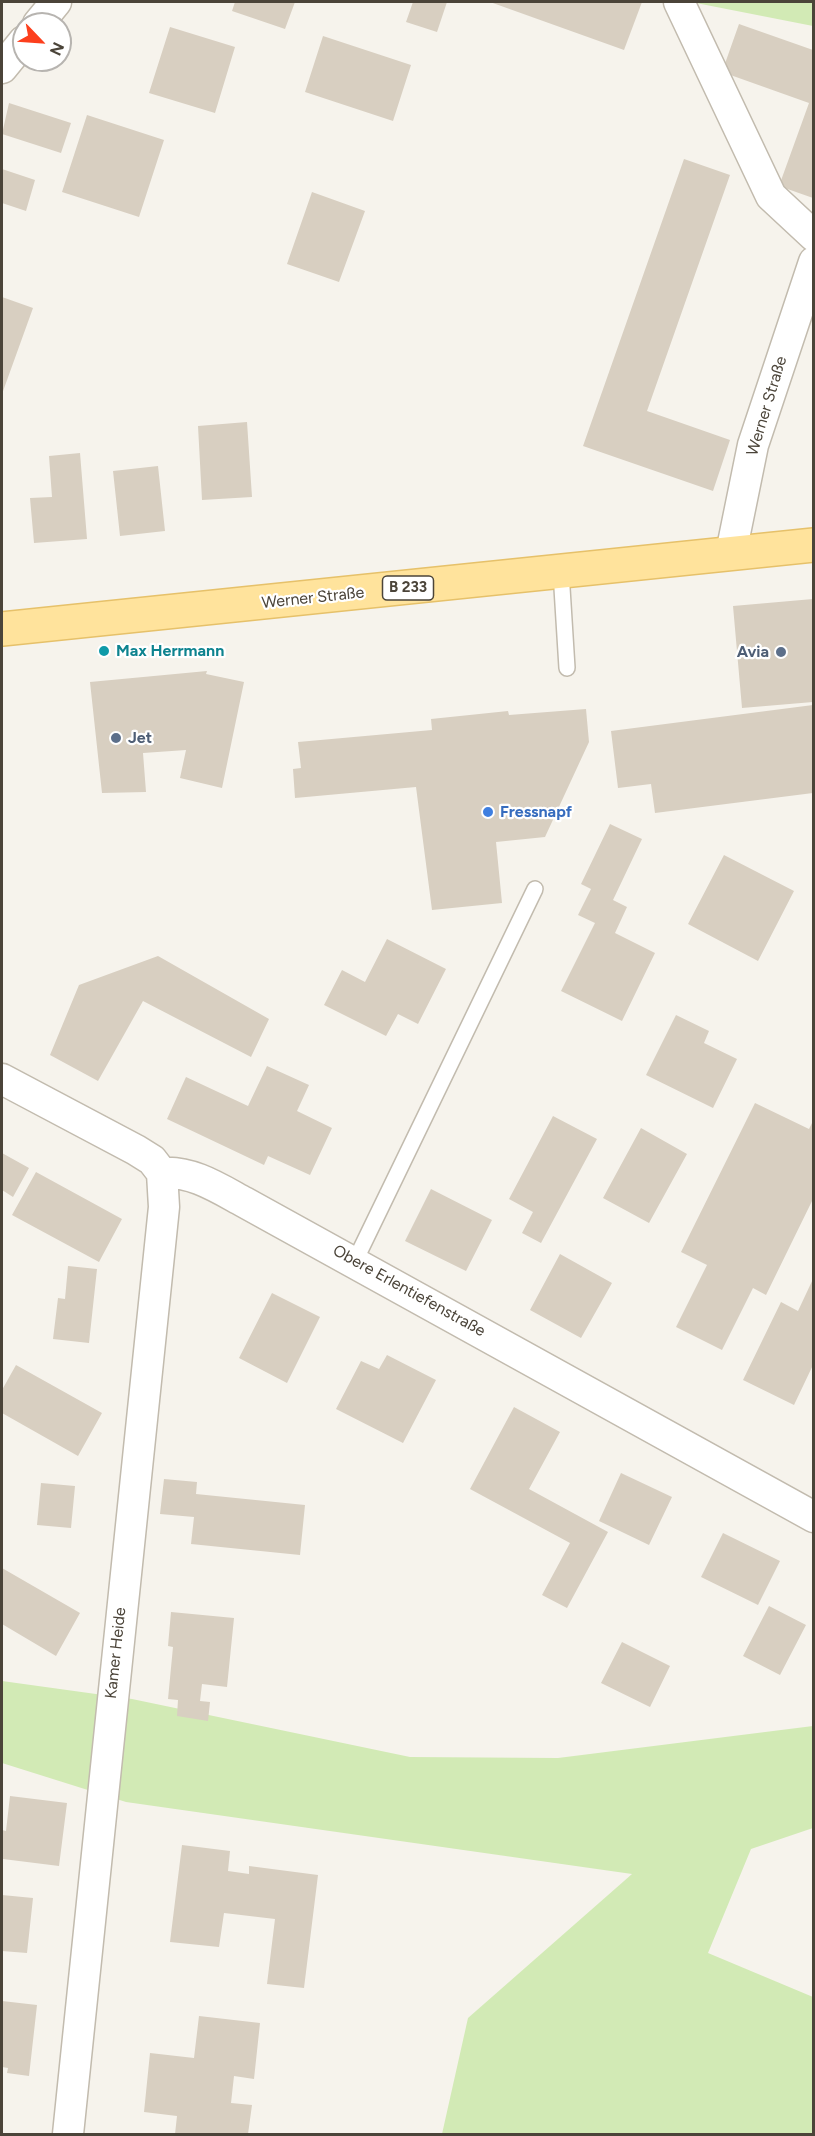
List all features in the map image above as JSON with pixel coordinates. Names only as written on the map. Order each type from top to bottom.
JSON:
[{"type":"main road","name":"Werner Straße","points":[[2,629],[813,545]]},
{"type":"street","points":[[679,2],[771,196],[813,236]]},
{"type":"street","points":[[2,68],[12,55]]},
{"type":"street","name":"Werner Straße","points":[[731,553],[753,445],[813,262]]},
{"type":"street","points":[[2,1079],[136,1150],[152,1160],[162,1173]]},
{"type":"street","name":"Obere Erlentiefenstraße","points":[[162,1173],[181,1174],[208,1183],[355,1261],[813,1516]]},
{"type":"street","name":"Kamer Heide","points":[[68,2134],[164,1207],[162,1173]]},
{"type":"lane","points":[[561,572],[567,668]]},
{"type":"lane","points":[[355,1261],[535,889]]},
{"type":"green space","points":[[813,2],[813,26],[696,3]]},
{"type":"green space","points":[[2,1681],[132,1699],[410,1757],[558,1758],[813,1726],[813,1828],[751,1849],[708,1953],[813,1997],[813,2134],[442,2134],[468,2018],[632,1874],[126,1802],[2,1763]]},
{"type":"building","points":[[235,2],[295,2],[285,29],[232,11]]},
{"type":"building","points":[[413,2],[447,2],[437,32],[406,22]]},
{"type":"building","points":[[490,2],[642,2],[624,50]]},
{"type":"building","points":[[739,24],[813,50],[813,198],[779,186],[809,103],[722,72]]},
{"type":"building","points":[[170,27],[235,47],[215,113],[149,93]]},
{"type":"building","points":[[323,36],[411,65],[393,121],[305,92]]},
{"type":"building","points":[[9,103],[71,123],[61,153],[2,134]]},
{"type":"building","points":[[87,115],[164,140],[139,217],[62,192]]},
{"type":"building","points":[[684,159],[730,175],[647,411],[730,440],[713,491],[583,446]]},
{"type":"building","points":[[2,169],[35,180],[26,211],[2,203]]},
{"type":"building","points":[[312,192],[365,211],[339,282],[287,264]]},
{"type":"building","points":[[2,297],[33,308],[2,394]]},
{"type":"building","points":[[247,422],[252,497],[202,500],[198,426]]},
{"type":"building","points":[[80,453],[87,539],[34,543],[30,498],[52,497],[49,456]]},
{"type":"building","points":[[158,466],[165,531],[120,536],[113,471]]},
{"type":"building","points":[[813,599],[813,702],[742,708],[733,606]]},
{"type":"building","points":[[207,671],[206,674],[244,682],[222,788],[180,778],[186,750],[143,753],[146,792],[102,793],[90,682]]},
{"type":"building","points":[[813,705],[813,793],[655,813],[651,784],[618,788],[611,731]]},
{"type":"building","name":"Fressnapf","points":[[586,709],[589,742],[545,837],[496,842],[502,903],[432,910],[416,787],[295,798],[293,769],[301,768],[298,742],[432,730],[431,719],[508,711],[509,715]]},
{"type":"building","points":[[610,824],[642,839],[613,900],[627,907],[615,933],[655,953],[622,1021],[561,991],[595,923],[578,915],[591,889],[581,884]]},
{"type":"building","points":[[724,855],[794,891],[758,961],[688,924]]},
{"type":"building","points":[[387,939],[446,969],[418,1024],[398,1014],[386,1036],[324,1005],[342,970],[365,982]]},
{"type":"building","points":[[158,956],[269,1019],[251,1057],[143,1001],[98,1081],[50,1055],[79,985]]},
{"type":"building","points":[[676,1015],[709,1031],[704,1043],[737,1059],[713,1108],[646,1075]]},
{"type":"building","points":[[267,1066],[309,1085],[297,1111],[332,1128],[310,1175],[268,1156],[264,1165],[167,1119],[186,1077],[248,1106]]},
{"type":"building","points":[[755,1103],[809,1129],[813,1121],[813,1199],[766,1295],[753,1288],[722,1350],[676,1327],[707,1265],[681,1252]]},
{"type":"building","points":[[553,1116],[597,1139],[541,1243],[522,1233],[533,1212],[509,1199]]},
{"type":"building","points":[[641,1128],[687,1154],[649,1223],[603,1198]]},
{"type":"building","points":[[2,1153],[29,1168],[13,1197],[2,1190]]},
{"type":"building","points":[[36,1172],[122,1219],[99,1262],[12,1215]]},
{"type":"building","points":[[431,1189],[492,1220],[466,1271],[405,1241]]},
{"type":"building","points":[[560,1254],[612,1283],[581,1338],[530,1310]]},
{"type":"building","points":[[68,1266],[97,1269],[89,1343],[53,1339],[58,1298],[65,1299]]},
{"type":"building","points":[[813,1279],[813,1365],[794,1405],[743,1380],[781,1302],[798,1311]]},
{"type":"building","points":[[272,1293],[320,1317],[287,1383],[239,1358]]},
{"type":"building","points":[[387,1355],[436,1380],[403,1443],[336,1409],[361,1361],[379,1369]]},
{"type":"building","points":[[16,1365],[102,1413],[78,1456],[2,1413],[2,1390]]},
{"type":"building","points":[[514,1407],[560,1432],[529,1489],[608,1532],[567,1608],[542,1595],[570,1543],[470,1489]]},
{"type":"building","points":[[621,1473],[672,1497],[649,1545],[599,1521]]},
{"type":"building","points":[[164,1479],[197,1482],[196,1494],[305,1505],[300,1555],[191,1544],[194,1517],[160,1514]]},
{"type":"building","points":[[41,1483],[75,1486],[71,1528],[37,1525]]},
{"type":"building","points":[[723,1533],[780,1561],[758,1605],[701,1577]]},
{"type":"building","points":[[2,1568],[80,1613],[56,1656],[2,1624]]},
{"type":"building","points":[[769,1606],[806,1625],[780,1675],[743,1656]]},
{"type":"building","points":[[171,1612],[234,1618],[227,1687],[202,1684],[200,1701],[210,1702],[208,1721],[177,1716],[178,1700],[168,1699],[173,1647],[168,1646]]},
{"type":"building","points":[[622,1642],[670,1666],[650,1707],[601,1683]]},
{"type":"building","points":[[10,1796],[67,1803],[59,1866],[3,1859],[2,1830],[6,1831]]},
{"type":"building","points":[[182,1845],[230,1851],[228,1871],[249,1874],[249,1866],[318,1875],[304,1988],[267,1984],[275,1919],[224,1913],[219,1947],[170,1942]]},
{"type":"building","points":[[2,1895],[33,1898],[27,1953],[2,1951]]},
{"type":"building","points":[[2,2001],[37,2005],[29,2076],[7,2073],[8,2068],[2,2067]]},
{"type":"building","points":[[199,2016],[260,2023],[254,2079],[234,2076],[231,2103],[252,2105],[248,2134],[175,2134],[177,2116],[144,2112],[150,2053],[194,2058]]},
{"type":"place","name":"Max Herrmann","points":[[104,651]]},
{"type":"place","name":"Avia","points":[[781,652]]},
{"type":"place","name":"Jet","points":[[116,738]]},
{"type":"place","name":"Fressnapf","points":[[488,812]]}]
